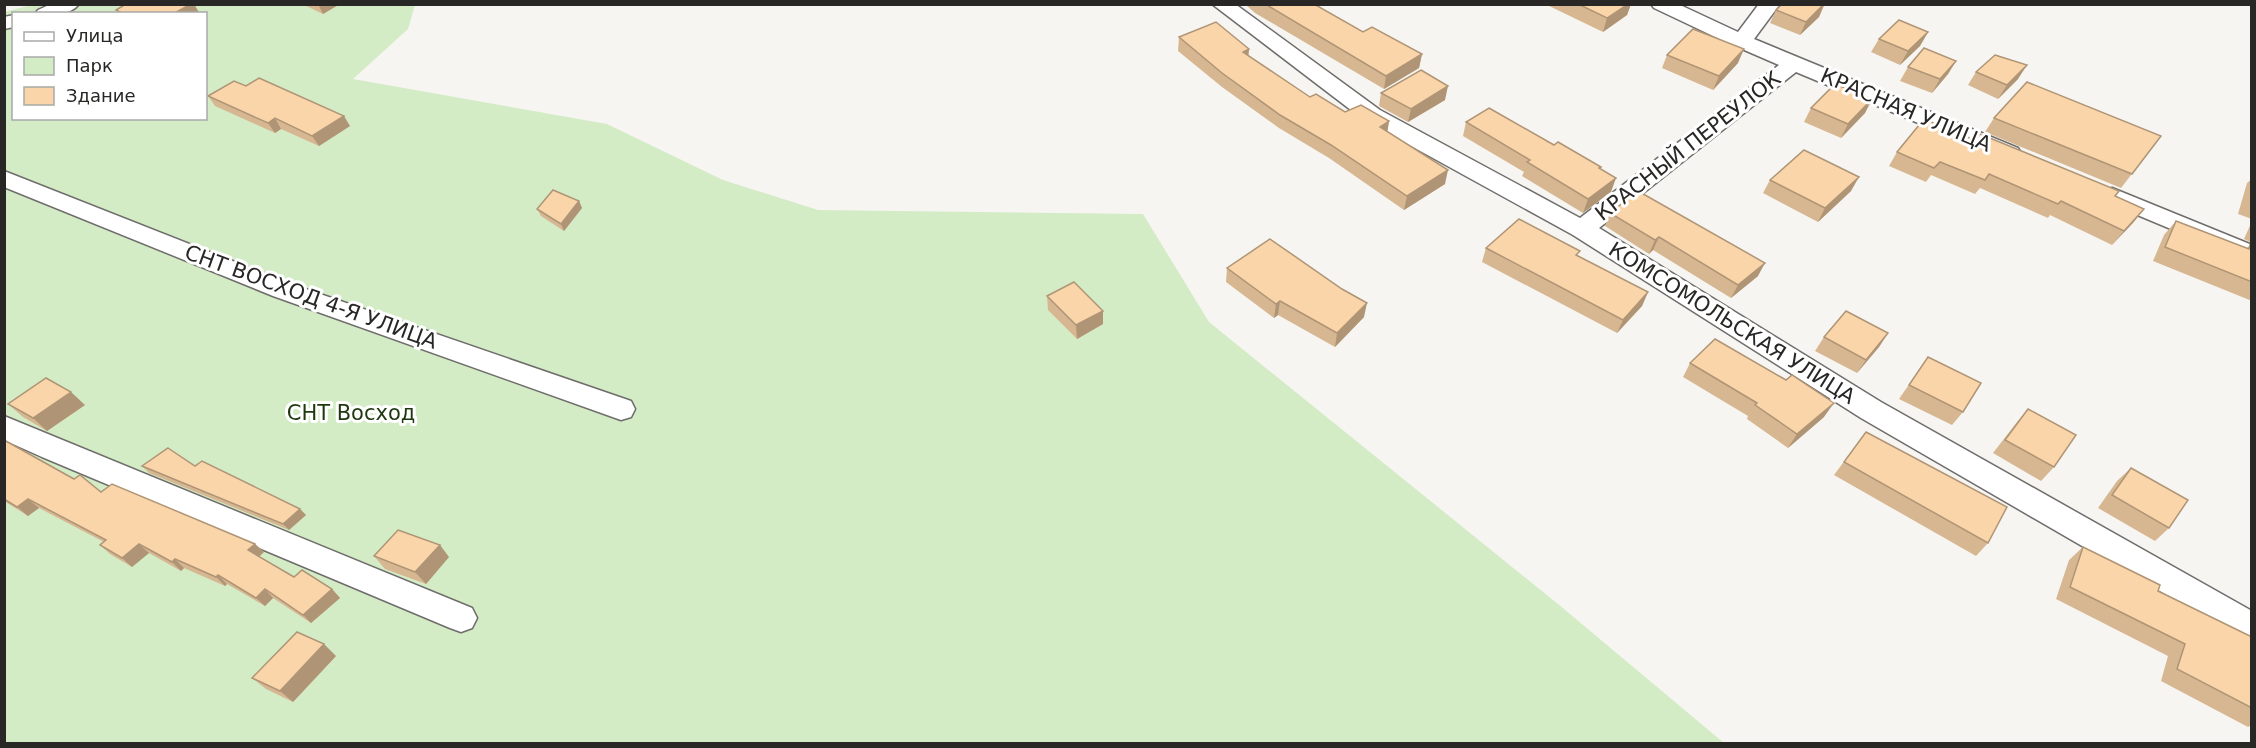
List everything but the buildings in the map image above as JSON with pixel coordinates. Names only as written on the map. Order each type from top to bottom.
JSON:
[{"type":"street","points":[[50,12],[69,4]]},
{"type":"street","name":"КОМСОМОЛЬСКАЯ УЛИЦА","points":[[1222,4],[1372,115],[1582,230],[1871,410],[2252,628]]},
{"type":"street","name":"КРАСНАЯ УЛИЦА","points":[[1661,4],[1740,43],[1795,63],[2034,164]]},
{"type":"street","points":[[1740,43],[1770,4]]},
{"type":"street","name":"КРАСНЫЙ ПЕРЕУЛОК","points":[[1582,230],[1795,63]]},
{"type":"street","name":"СНТ ВОСХОД 4-Я УЛИЦА","points":[[4,178],[282,290],[621,409]]},
{"type":"street","points":[[2088,186],[2252,255]]},
{"type":"street","points":[[4,427],[460,618]]},
{"type":"green space","name":"СНТ Восход","points":[[35,4],[415,5],[408,29],[353,79],[607,124],[723,180],[818,210],[1143,214],[1209,322],[1558,604],[1724,743],[5,743],[4,12]]}]
